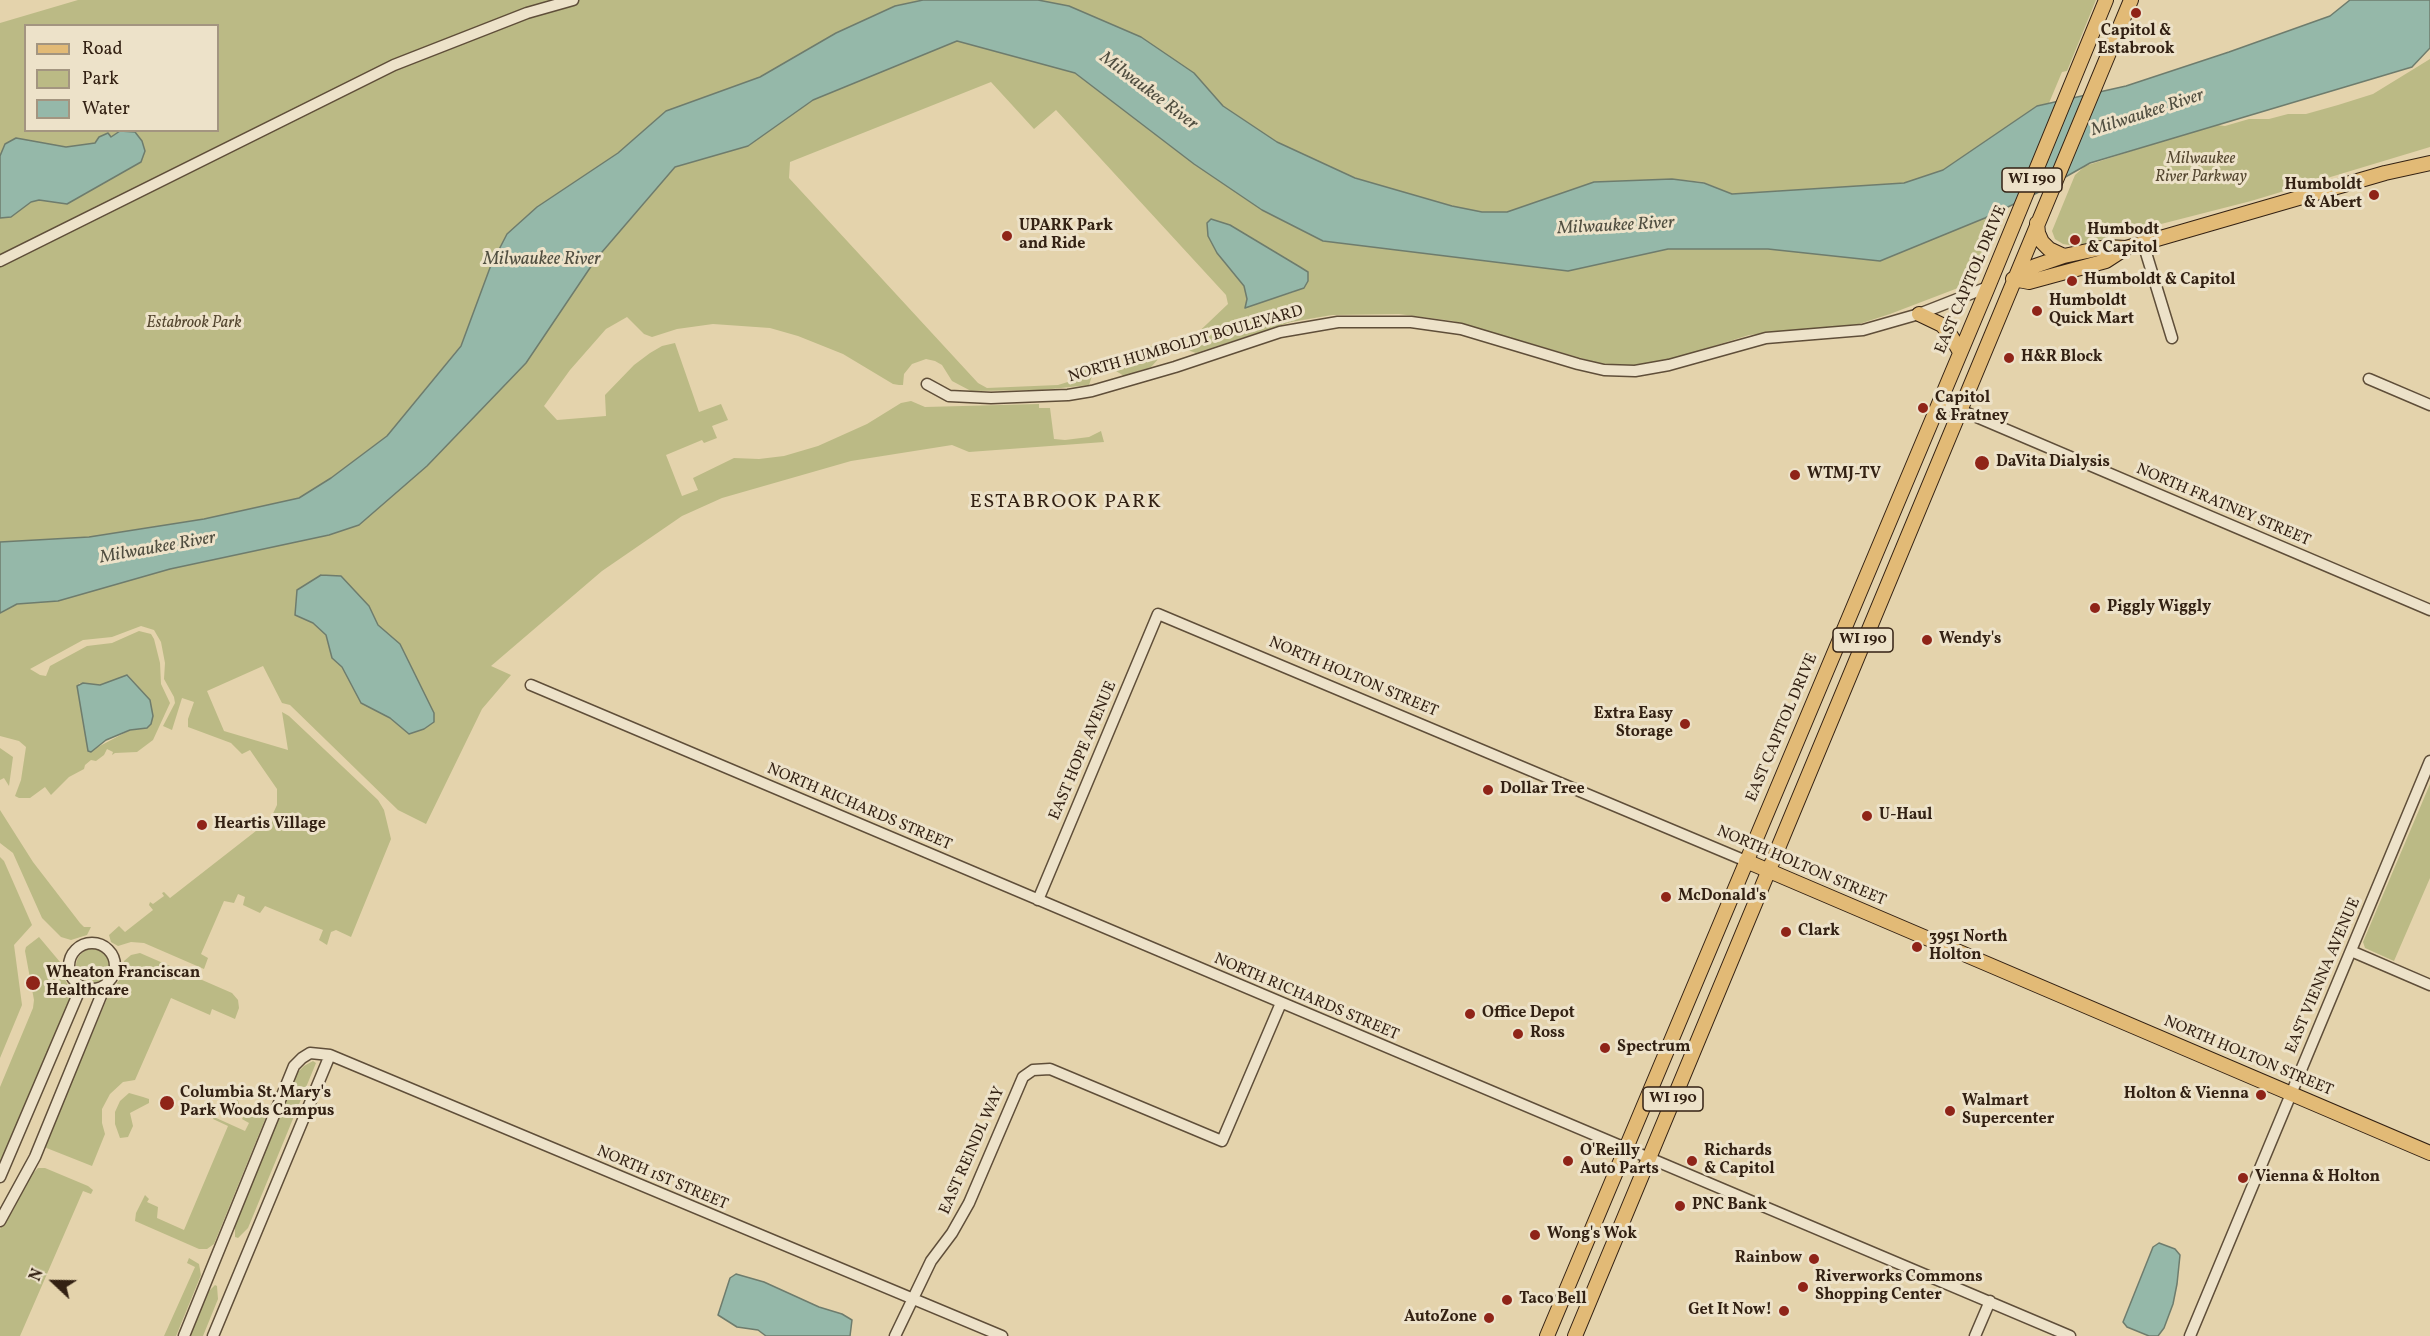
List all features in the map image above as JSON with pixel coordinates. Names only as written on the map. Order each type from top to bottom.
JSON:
[{"type":"main road","name":"EAST CAPITOL DRIVE","points":[[1547,1336],[2013,228],[2106,0]]},
{"type":"main road","name":"WI 190","points":[[1575,1336],[2131,0]]},
{"type":"main road","name":"NORTH HUMBOLDT BOULEVARD","points":[[2013,279],[2029,282],[2106,261],[2127,248],[2142,243],[2385,173],[2430,163]]},
{"type":"main road","points":[[2037,223],[2042,242],[2064,256]]},
{"type":"main road","name":"NORTH HUMBOLDT BOULEVARD","points":[[1988,287],[2013,279],[2035,266],[2064,256],[2106,247],[2127,248]]},
{"type":"main road","points":[[1919,314],[1942,325],[1960,352]]},
{"type":"main road","name":"NORTH HOLTON STREET","points":[[1746,861],[2430,1153]]},
{"type":"street","points":[[0,261],[394,65],[527,14],[573,0]]},
{"type":"street","points":[[2142,243],[2172,338]]},
{"type":"street","name":"NORTH HUMBOLDT BOULEVARD","points":[[927,384],[949,396],[991,398],[1068,395],[1092,391],[1280,332],[1338,322],[1411,322],[1461,329],[1578,364],[1604,370],[1635,371],[1669,365],[1750,341],[1799,334],[1863,330],[1919,314],[1988,287]]},
{"type":"street","points":[[2369,379],[2430,405]]},
{"type":"street","name":"NORTH FRATNEY STREET","points":[[1939,401],[2430,610]]},
{"type":"street","name":"NORTH HOLTON STREET","points":[[1158,614],[1746,861]]},
{"type":"street","name":"EAST HOPE AVENUE","points":[[1038,900],[1158,614]]},
{"type":"street","name":"NORTH RICHARDS STREET","points":[[531,685],[2070,1336]]},
{"type":"street","name":"EAST VIENNA AVENUE","points":[[2190,1336],[2430,761]]},
{"type":"street","points":[[0,1221],[35,1156],[105,986],[115,971],[114,957],[104,946],[91,943],[78,948],[69,960],[70,975],[81,987],[95,989],[105,986]]},
{"type":"street","points":[[2351,951],[2430,985]]},
{"type":"street","points":[[0,1177],[81,987]]},
{"type":"street","name":"EAST REINDL WAY","points":[[895,1336],[931,1261],[952,1233],[969,1203],[1023,1077],[1033,1070],[1050,1069],[1222,1141],[1281,1004]]},
{"type":"street","name":"NORTH 1ST STREET","points":[[184,1336],[294,1066],[310,1053],[330,1055],[1002,1336]]},
{"type":"street","points":[[213,1336],[330,1055]]},
{"type":"street","points":[[1976,1336],[1990,1301]]},
{"type":"green space","name":"Estabrook Park","points":[[78,0],[923,0],[895,6],[836,33],[760,77],[666,111],[618,153],[479,298],[461,345],[387,436],[331,478],[299,498],[204,519],[89,537],[0,542],[0,23]]},
{"type":"green space","points":[[1038,0],[2096,0],[2067,71],[2062,72],[2049,103],[2037,106],[1943,170],[1904,183],[1732,194],[1703,182],[1672,179],[1594,182],[1507,212],[1482,212],[1452,206],[1355,178],[1277,142],[1223,106],[1194,73],[1069,6]]},
{"type":"green space","points":[[957,41],[1075,73],[1194,164],[1262,210],[1323,241],[1568,271],[1668,249],[1768,249],[1985,218],[2004,208],[1976,277],[1958,288],[1856,325],[1749,335],[1682,356],[1646,364],[1624,366],[1598,363],[1453,321],[1399,314],[1332,315],[1291,322],[1196,353],[1179,347],[1172,340],[1173,338],[1182,337],[1188,342],[1228,304],[1226,295],[1056,110],[1034,129],[991,82],[790,162],[789,178],[978,383],[987,388],[1058,385],[1084,377],[1083,371],[1089,367],[1093,373],[1089,385],[1042,390],[971,391],[952,381],[942,365],[926,359],[912,364],[904,374],[903,385],[899,385],[893,384],[843,354],[798,336],[770,328],[713,324],[677,329],[652,337],[644,334],[627,317],[606,329],[570,370],[544,406],[557,420],[606,416],[605,395],[634,365],[650,353],[662,346],[675,343],[699,412],[721,404],[728,420],[712,426],[717,438],[704,443],[702,440],[666,455],[682,496],[698,490],[693,478],[734,458],[759,459],[784,456],[818,446],[867,424],[901,403],[911,401],[925,407],[1039,404],[1039,408],[1050,408],[1054,439],[1089,437],[1101,431],[1104,442],[969,452],[952,445],[851,461],[722,498],[682,516],[602,571],[491,666],[511,675],[482,709],[426,824],[398,810],[290,705],[282,703],[263,666],[207,691],[224,731],[288,750],[282,712],[289,716],[378,800],[384,810],[391,839],[351,937],[336,930],[331,932],[327,945],[319,940],[323,930],[265,906],[260,913],[243,905],[245,897],[238,894],[234,903],[224,901],[201,954],[208,958],[204,969],[144,943],[131,942],[118,946],[111,942],[109,935],[119,926],[125,932],[153,910],[149,905],[150,902],[153,904],[164,896],[162,893],[164,892],[170,898],[270,820],[277,805],[277,789],[250,750],[242,754],[231,743],[188,727],[188,719],[194,702],[182,698],[172,730],[163,726],[175,703],[174,697],[164,679],[165,663],[161,642],[154,630],[141,626],[112,637],[83,640],[30,669],[46,676],[50,666],[87,646],[112,643],[139,631],[151,634],[160,663],[161,684],[170,703],[153,740],[137,752],[112,755],[113,752],[107,749],[104,755],[96,761],[91,760],[84,769],[69,777],[51,795],[45,787],[30,798],[15,796],[21,780],[26,747],[19,741],[0,736],[0,613],[17,604],[58,601],[170,569],[329,535],[359,525],[427,466],[526,363],[596,259],[675,167],[748,146],[813,100]],"holes":[[[1208,236],[1294,292],[1245,307],[1247,299],[1244,286],[1217,253]],[[369,606],[378,625],[400,644],[409,734],[390,718],[361,703],[342,667],[332,658],[326,635],[313,623]],[[128,675],[150,700],[147,728],[130,730],[96,748],[79,683],[100,685]]]},
{"type":"green space","name":"Milwaukee River Parkway","points":[[2430,59],[2430,147],[2251,201],[2075,246],[2063,244],[2055,239],[2052,231],[2075,175],[2085,166],[2147,146],[2202,123],[2225,126],[2249,119],[2306,114],[2338,105],[2373,94]]},
{"type":"green space","points":[[1154,345],[1161,351],[1161,356],[1151,367],[1124,376],[1107,361],[1114,358],[1119,365],[1151,355],[1149,347]]},
{"type":"green space","points":[[0,748],[13,757],[9,786],[4,778],[0,780]]},
{"type":"green space","points":[[2430,784],[2430,878],[2394,961],[2365,948],[2363,942]]},
{"type":"green space","points":[[0,810],[33,862],[80,923],[84,927],[91,927],[87,935],[71,940],[61,937],[42,918],[13,853],[0,843]]},
{"type":"green space","points":[[0,857],[4,861],[32,925],[14,945],[22,1005],[0,1058]]},
{"type":"green space","points":[[39,937],[60,962],[59,968],[70,989],[71,997],[0,1166],[0,1087],[33,1008],[34,1000],[25,951],[26,947]]},
{"type":"green space","points":[[93,949],[105,954],[110,966],[105,978],[93,983],[81,978],[76,966],[81,954]]},
{"type":"green space","points":[[140,953],[232,993],[238,1000],[239,1008],[235,1019],[212,1009],[210,1015],[171,998],[135,1080],[123,1082],[110,1094],[102,1109],[105,1134],[92,1166],[44,1147],[109,994],[120,979],[124,961],[131,955]]},
{"type":"green space","points":[[313,1061],[316,1063],[248,1228],[238,1238],[235,1237],[235,1226],[297,1073]]},
{"type":"green space","points":[[129,1093],[149,1099],[149,1103],[130,1113],[133,1126],[128,1137],[120,1138],[115,1124],[115,1112],[120,1101]]},
{"type":"green space","points":[[232,1097],[237,1099],[239,1104],[237,1109],[232,1111],[227,1109],[225,1104],[227,1099]]},
{"type":"green space","points":[[253,1106],[264,1110],[266,1117],[214,1244],[207,1249],[199,1249],[135,1221],[136,1213],[145,1195],[149,1199],[147,1202],[158,1207],[157,1218],[184,1230],[228,1126],[213,1119],[214,1117],[245,1131],[249,1123],[242,1119]]},
{"type":"green space","points":[[38,1168],[45,1168],[93,1190],[91,1194],[83,1191],[20,1336],[0,1336],[0,1229],[12,1212],[32,1174]]},
{"type":"green space","points":[[189,1258],[199,1264],[201,1275],[176,1336],[164,1336],[195,1267],[187,1263]]},
{"type":"green space","points":[[215,1285],[218,1299],[203,1336],[188,1336],[205,1295]]},
{"type":"water","name":"Milwaukee River","points":[[923,0],[1038,0],[1069,6],[1141,37],[1194,73],[1223,106],[1277,142],[1355,178],[1452,206],[1482,212],[1507,212],[1594,182],[1672,179],[1704,183],[1732,194],[1904,183],[1943,170],[2037,106],[2126,86],[2229,52],[2330,16],[2350,0],[2430,0],[2430,48],[2412,67],[2090,163],[2039,192],[1985,218],[1880,261],[1768,249],[1668,249],[1568,271],[1323,241],[1262,210],[1194,164],[1075,73],[957,41],[813,100],[748,146],[675,167],[596,259],[526,363],[427,466],[359,525],[329,535],[170,569],[58,601],[17,604],[0,613],[0,542],[89,537],[204,519],[299,498],[331,478],[387,436],[461,346],[491,265],[507,234],[537,207],[618,153],[666,111],[760,77],[836,33],[895,6]]},
{"type":"water","points":[[118,132],[135,132],[142,141],[145,151],[141,162],[67,204],[39,200],[31,202],[11,217],[0,218],[0,156],[5,144],[16,138],[66,147],[95,143],[99,137],[108,133],[111,137]]},
{"type":"water","points":[[1211,219],[1230,225],[1308,272],[1308,281],[1304,288],[1245,308],[1247,299],[1244,286],[1217,253],[1208,236],[1207,223]]},
{"type":"water","points":[[321,575],[341,576],[369,606],[378,625],[400,644],[434,713],[434,722],[424,729],[409,734],[390,718],[361,703],[342,667],[332,658],[326,635],[313,623],[295,615],[297,590]]},
{"type":"water","points":[[127,675],[150,700],[153,716],[151,724],[147,728],[130,730],[106,740],[91,752],[88,751],[77,686],[83,683],[100,685]]},
{"type":"water","points":[[2159,1243],[2175,1249],[2180,1255],[2177,1284],[2173,1304],[2164,1328],[2158,1336],[2149,1336],[2127,1327],[2123,1322],[2153,1247]]},
{"type":"water","points":[[736,1274],[764,1282],[819,1307],[842,1314],[852,1320],[850,1336],[766,1336],[758,1330],[737,1327],[718,1315],[730,1278]]},
{"type":"place","name":"Capitol & Estabrook","points":[[2136,13]]},
{"type":"place","name":"Humboldt & Abert","points":[[2374,195]]},
{"type":"place","name":"UPARK Park and Ride","points":[[1007,236]]},
{"type":"place","name":"Humbodt & Capitol","points":[[2075,240]]},
{"type":"place","name":"Humboldt & Capitol","points":[[2072,281]]},
{"type":"place","name":"Humboldt Quick Mart","points":[[2037,311]]},
{"type":"place","name":"H&R Block","points":[[2009,358]]},
{"type":"place","name":"Capitol & Fratney","points":[[1923,408]]},
{"type":"place","name":"DaVita Dialysis","points":[[1982,463]]},
{"type":"place","name":"WTMJ-TV","points":[[1795,475]]},
{"type":"place","name":"Piggly Wiggly","points":[[2095,608]]},
{"type":"place","name":"Wendy's","points":[[1927,640]]},
{"type":"place","name":"Extra Easy Storage","points":[[1685,724]]},
{"type":"place","name":"Dollar Tree","points":[[1488,790]]},
{"type":"place","name":"U-Haul","points":[[1867,816]]},
{"type":"place","name":"Heartis Village","points":[[202,825]]},
{"type":"place","name":"McDonald's","points":[[1666,897]]},
{"type":"place","name":"Clark","points":[[1786,932]]},
{"type":"place","name":"3951 North Holton","points":[[1917,947]]},
{"type":"place","name":"Wheaton Franciscan Healthcare","points":[[33,983]]},
{"type":"place","name":"Office Depot","points":[[1470,1014]]},
{"type":"place","name":"Ross","points":[[1518,1034]]},
{"type":"place","name":"Spectrum","points":[[1605,1048]]},
{"type":"place","name":"Holton & Vienna","points":[[2261,1095]]},
{"type":"place","name":"Columbia St. Mary's Park Woods Campus","points":[[167,1103]]},
{"type":"place","name":"Walmart Supercenter","points":[[1950,1111]]},
{"type":"place","name":"O'Reilly Auto Parts","points":[[1568,1161]]},
{"type":"place","name":"Richards & Capitol","points":[[1692,1161]]},
{"type":"place","name":"Vienna & Holton","points":[[2243,1178]]},
{"type":"place","name":"PNC Bank","points":[[1680,1206]]},
{"type":"place","name":"Wong's Wok","points":[[1535,1235]]},
{"type":"place","name":"Rainbow","points":[[1814,1259]]},
{"type":"place","name":"Riverworks Commons Shopping Center","points":[[1803,1287]]},
{"type":"place","name":"Taco Bell","points":[[1507,1300]]},
{"type":"place","name":"Get It Now!","points":[[1784,1311]]},
{"type":"place","name":"AutoZone","points":[[1489,1318]]},
{"type":"district","name":"ESTABROOK PARK","points":[[1066,503]]}]
